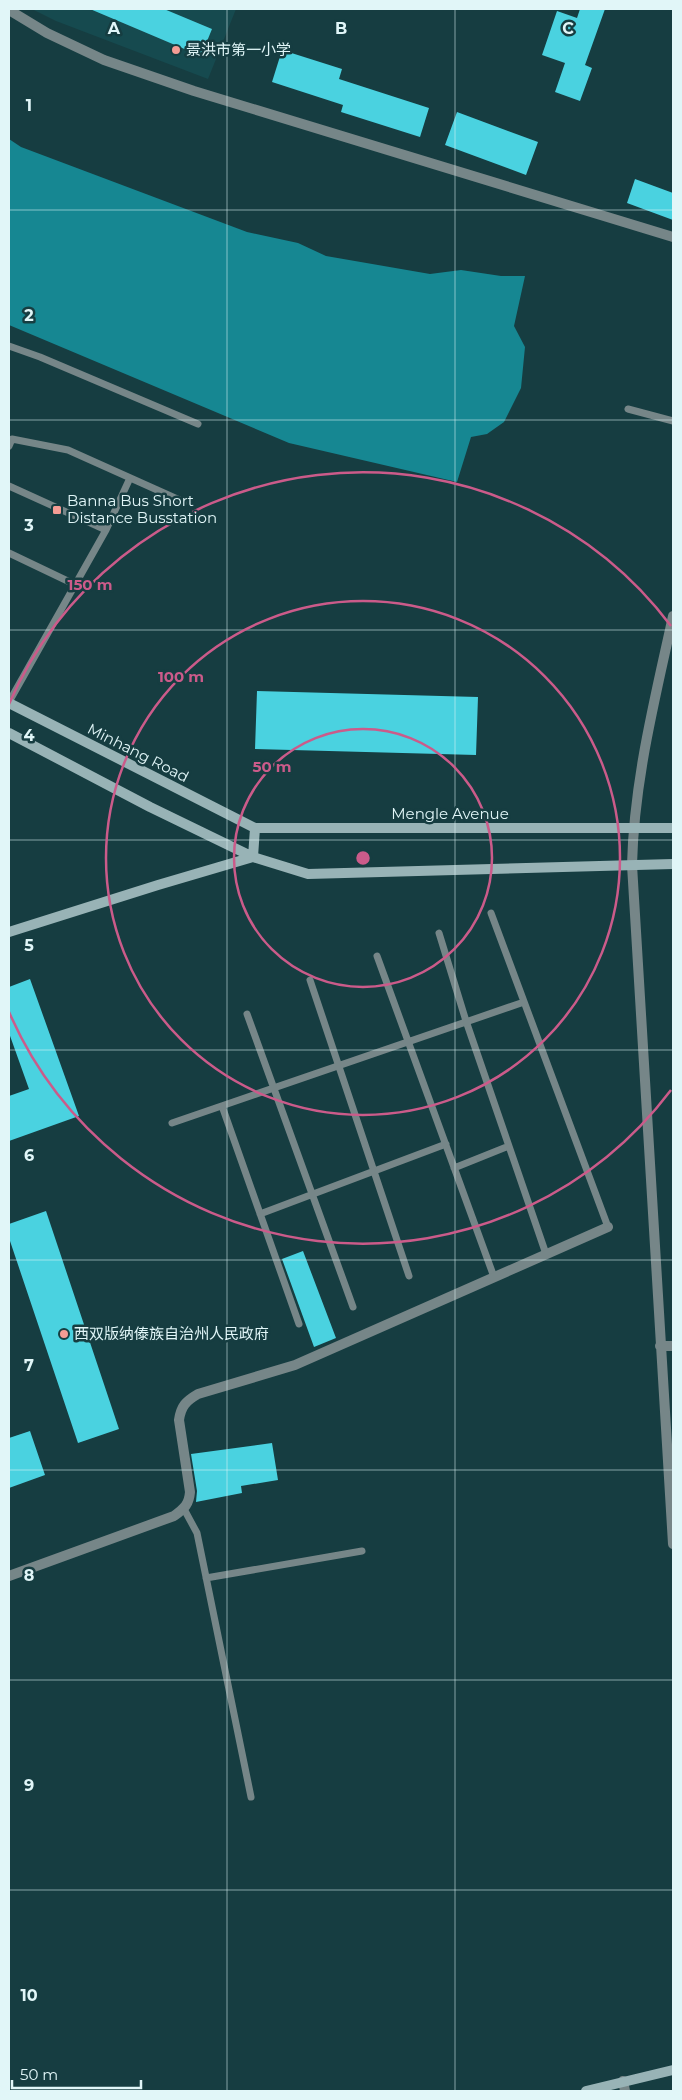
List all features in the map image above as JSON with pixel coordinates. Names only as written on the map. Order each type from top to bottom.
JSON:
[{"type":"main road","name":"Minhang Road","points":[[9,702],[255,828]]},
{"type":"main road","points":[[9,733],[150,807],[253,857],[308,874],[673,864]]},
{"type":"main road","name":"Mengle Avenue","points":[[255,828],[673,828]]},
{"type":"main road","points":[[253,857],[255,828]]},
{"type":"main road","points":[[9,932],[253,857]]},
{"type":"main road","points":[[586,2091],[624,2086],[673,2070]]},
{"type":"street","points":[[9,10],[48,34],[104,60],[194,92],[673,237]]},
{"type":"street","points":[[673,616],[642,760],[633,829],[632,865],[673,1544]]},
{"type":"street","points":[[9,1576],[174,1516],[184,1509],[189,1503],[190,1492],[179,1420],[180,1409],[188,1399],[198,1394],[294,1365],[608,1227]]},
{"type":"street","points":[[660,1346],[673,1346]]},
{"type":"lane","points":[[9,346],[40,357],[198,424]]},
{"type":"lane","points":[[628,409],[673,421]]},
{"type":"lane","points":[[9,446],[12,439],[68,450],[184,502]]},
{"type":"lane","points":[[9,702],[106,530],[130,478]]},
{"type":"lane","points":[[9,486],[106,530]]},
{"type":"lane","points":[[9,554],[76,585]]},
{"type":"lane","points":[[491,913],[608,1227]]},
{"type":"lane","points":[[439,933],[466,1021],[546,1254]]},
{"type":"lane","points":[[377,956],[494,1277]]},
{"type":"lane","points":[[310,980],[409,1276]]},
{"type":"lane","points":[[172,1123],[524,1002]]},
{"type":"lane","points":[[246,1014],[353,1307]]},
{"type":"lane","points":[[222,1106],[299,1324]]},
{"type":"lane","points":[[260,1214],[446,1144]]},
{"type":"lane","points":[[454,1168],[509,1146]]},
{"type":"lane","points":[[184,1509],[197,1533],[251,1797]]},
{"type":"lane","points":[[206,1578],[362,1551]]},
{"type":"shaded area","name":"景洪市第一小学","points":[[32,9],[236,9],[208,79],[56,21]]},
{"type":"water","points":[[9,139],[21,147],[247,232],[298,243],[326,256],[430,274],[461,270],[501,276],[525,276],[514,326],[525,347],[521,388],[504,422],[487,434],[471,437],[457,482],[289,443],[9,325]]},
{"type":"building","points":[[90,9],[164,9],[212,29],[201,56]]},
{"type":"building","points":[[580,9],[605,9],[585,65],[592,68],[580,101],[555,92],[565,63],[542,55],[557,11],[577,18]]},
{"type":"building","points":[[282,50],[342,69],[339,79],[429,108],[420,137],[341,112],[343,105],[272,82]]},
{"type":"building","points":[[457,112],[538,142],[526,175],[445,145]]},
{"type":"building","points":[[635,179],[673,193],[673,220],[627,203]]},
{"type":"building","points":[[257,691],[478,697],[476,755],[255,749]]},
{"type":"building","points":[[30,979],[79,1116],[9,1141],[9,1096],[29,1089],[9,1033],[9,987]]},
{"type":"building","name":"西双版纳傣族自治州人民政府","points":[[46,1211],[119,1429],[78,1443],[9,1238],[9,1224]]},
{"type":"building","points":[[303,1251],[336,1338],[314,1347],[282,1259]]},
{"type":"building","points":[[30,1431],[45,1475],[9,1488],[9,1438]]},
{"type":"building","points":[[272,1443],[278,1480],[241,1486],[242,1493],[196,1502],[197,1491],[191,1454]]},
{"type":"place","name":"景洪市第一小学","points":[[176,50]]},
{"type":"place","name":"Banna Bus Short Distance Busstation","points":[[57,510]]},
{"type":"place","name":"西双版纳傣族自治州人民政府","points":[[64,1334]]}]
